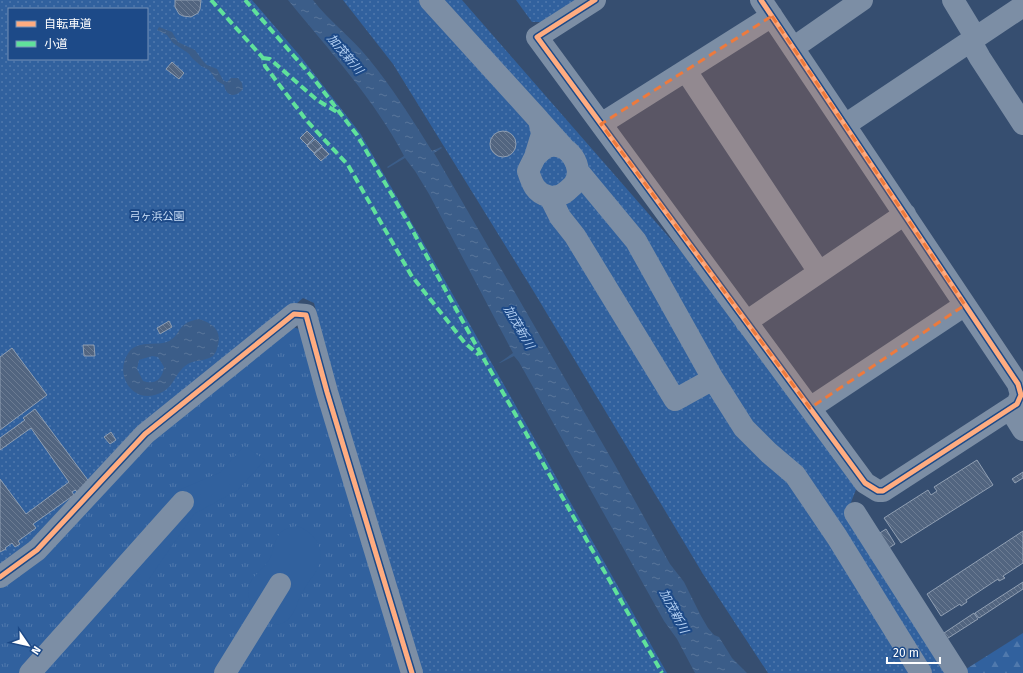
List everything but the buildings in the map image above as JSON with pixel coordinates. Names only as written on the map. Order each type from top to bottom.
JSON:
[{"type":"street","points":[[430,0],[538,120],[573,156],[578,170],[636,240],[712,379],[744,428],[769,453],[796,475],[830,526],[921,673]]},
{"type":"street","points":[[595,0],[537,37],[865,483],[878,491],[883,491],[1017,404],[1021,395],[1018,384],[767,8],[686,71],[601,124]]},
{"type":"street","points":[[793,48],[862,0]]},
{"type":"street","points":[[953,0],[974,40],[980,58],[1023,124]]},
{"type":"street","points":[[845,125],[1023,6]]},
{"type":"street","points":[[686,71],[819,272]]},
{"type":"street","points":[[538,120],[542,134],[535,157],[528,171],[532,184],[539,193],[550,197],[563,195],[575,183],[578,170]]},
{"type":"street","points":[[535,157],[546,148],[559,146],[565,149]]},
{"type":"street","points":[[550,197],[560,216],[575,236],[675,400],[712,379]]},
{"type":"street","points":[[746,322],[904,214]]},
{"type":"street","points":[[810,408],[965,305]]},
{"type":"street","points":[[0,577],[37,550],[145,434],[294,314],[306,315],[327,392],[412,673]]},
{"type":"street","points":[[1010,409],[1023,430]]},
{"type":"street","points":[[830,526],[855,513],[872,488]]},
{"type":"street","points":[[30,673],[184,502]]},
{"type":"street","points":[[855,513],[957,673]]},
{"type":"street","points":[[225,673],[280,584]]},
{"type":"highlighted area","points":[[772,16],[965,305],[810,408],[601,124]]},
{"type":"green space","name":"弓ヶ浜公園","points":[[0,0],[252,0],[301,57],[360,133],[667,673],[417,673],[351,445],[314,303],[303,298],[213,375],[35,544],[0,570]]},
{"type":"green space","points":[[343,0],[462,0],[681,251],[857,487],[846,515],[948,673],[768,673],[703,574],[534,292],[393,64]]},
{"type":"green space","points":[[516,0],[577,0],[542,22],[532,22]]},
{"type":"green space","points":[[287,325],[305,331],[401,673],[0,673],[0,585],[122,466]]},
{"type":"green space","points":[[244,446],[265,460],[238,490],[194,514],[144,586],[120,567],[179,490],[221,472]]},
{"type":"green space","points":[[298,526],[315,538],[320,552],[320,564],[301,594],[291,616],[285,622],[274,624],[263,619],[253,608],[248,594],[248,588],[253,578],[269,560],[275,542],[281,532],[291,527]]},
{"type":"green space","points":[[1023,633],[1023,673],[964,673],[963,671]]},
{"type":"water","name":"加茂新川","points":[[288,0],[313,0],[377,69],[402,103],[432,151],[441,147],[442,148],[434,153],[615,465],[670,564],[684,582],[708,628],[714,635],[719,637],[732,658],[747,673],[695,673],[677,639],[664,621],[519,362],[514,356],[499,363],[513,353],[429,194],[405,158],[388,168],[387,167],[404,156],[392,135],[350,75]]},
{"type":"water","points":[[159,27],[172,32],[178,42],[195,50],[207,65],[217,69],[223,80],[227,82],[231,78],[238,78],[242,83],[243,89],[237,94],[229,94],[224,85],[217,81],[209,70],[201,66],[188,53],[173,43],[167,35],[157,30]]},
{"type":"water","points":[[199,319],[212,325],[219,335],[216,352],[213,356],[192,362],[185,366],[170,386],[155,395],[146,396],[138,394],[132,390],[127,384],[123,368],[129,352],[133,348],[143,344],[164,343],[169,341],[185,324]],"holes":[[[152,356],[158,357],[164,367],[162,375],[155,381],[143,381],[137,369],[139,360]]]},
{"type":"marked path","points":[[211,0],[263,58],[265,66],[307,121],[348,165],[411,275],[465,343],[479,355]]},
{"type":"marked path","points":[[245,0],[314,79],[357,135],[409,224],[662,673]]},
{"type":"marked path","points":[[263,58],[270,59],[317,100],[337,112]]},
{"type":"cycle path","points":[[595,0],[537,37],[865,483],[878,491],[883,491],[1017,404],[1021,395],[1018,384],[761,0]]},
{"type":"cycle path","points":[[0,577],[37,550],[145,434],[294,314],[306,315],[327,392],[412,673]]}]
